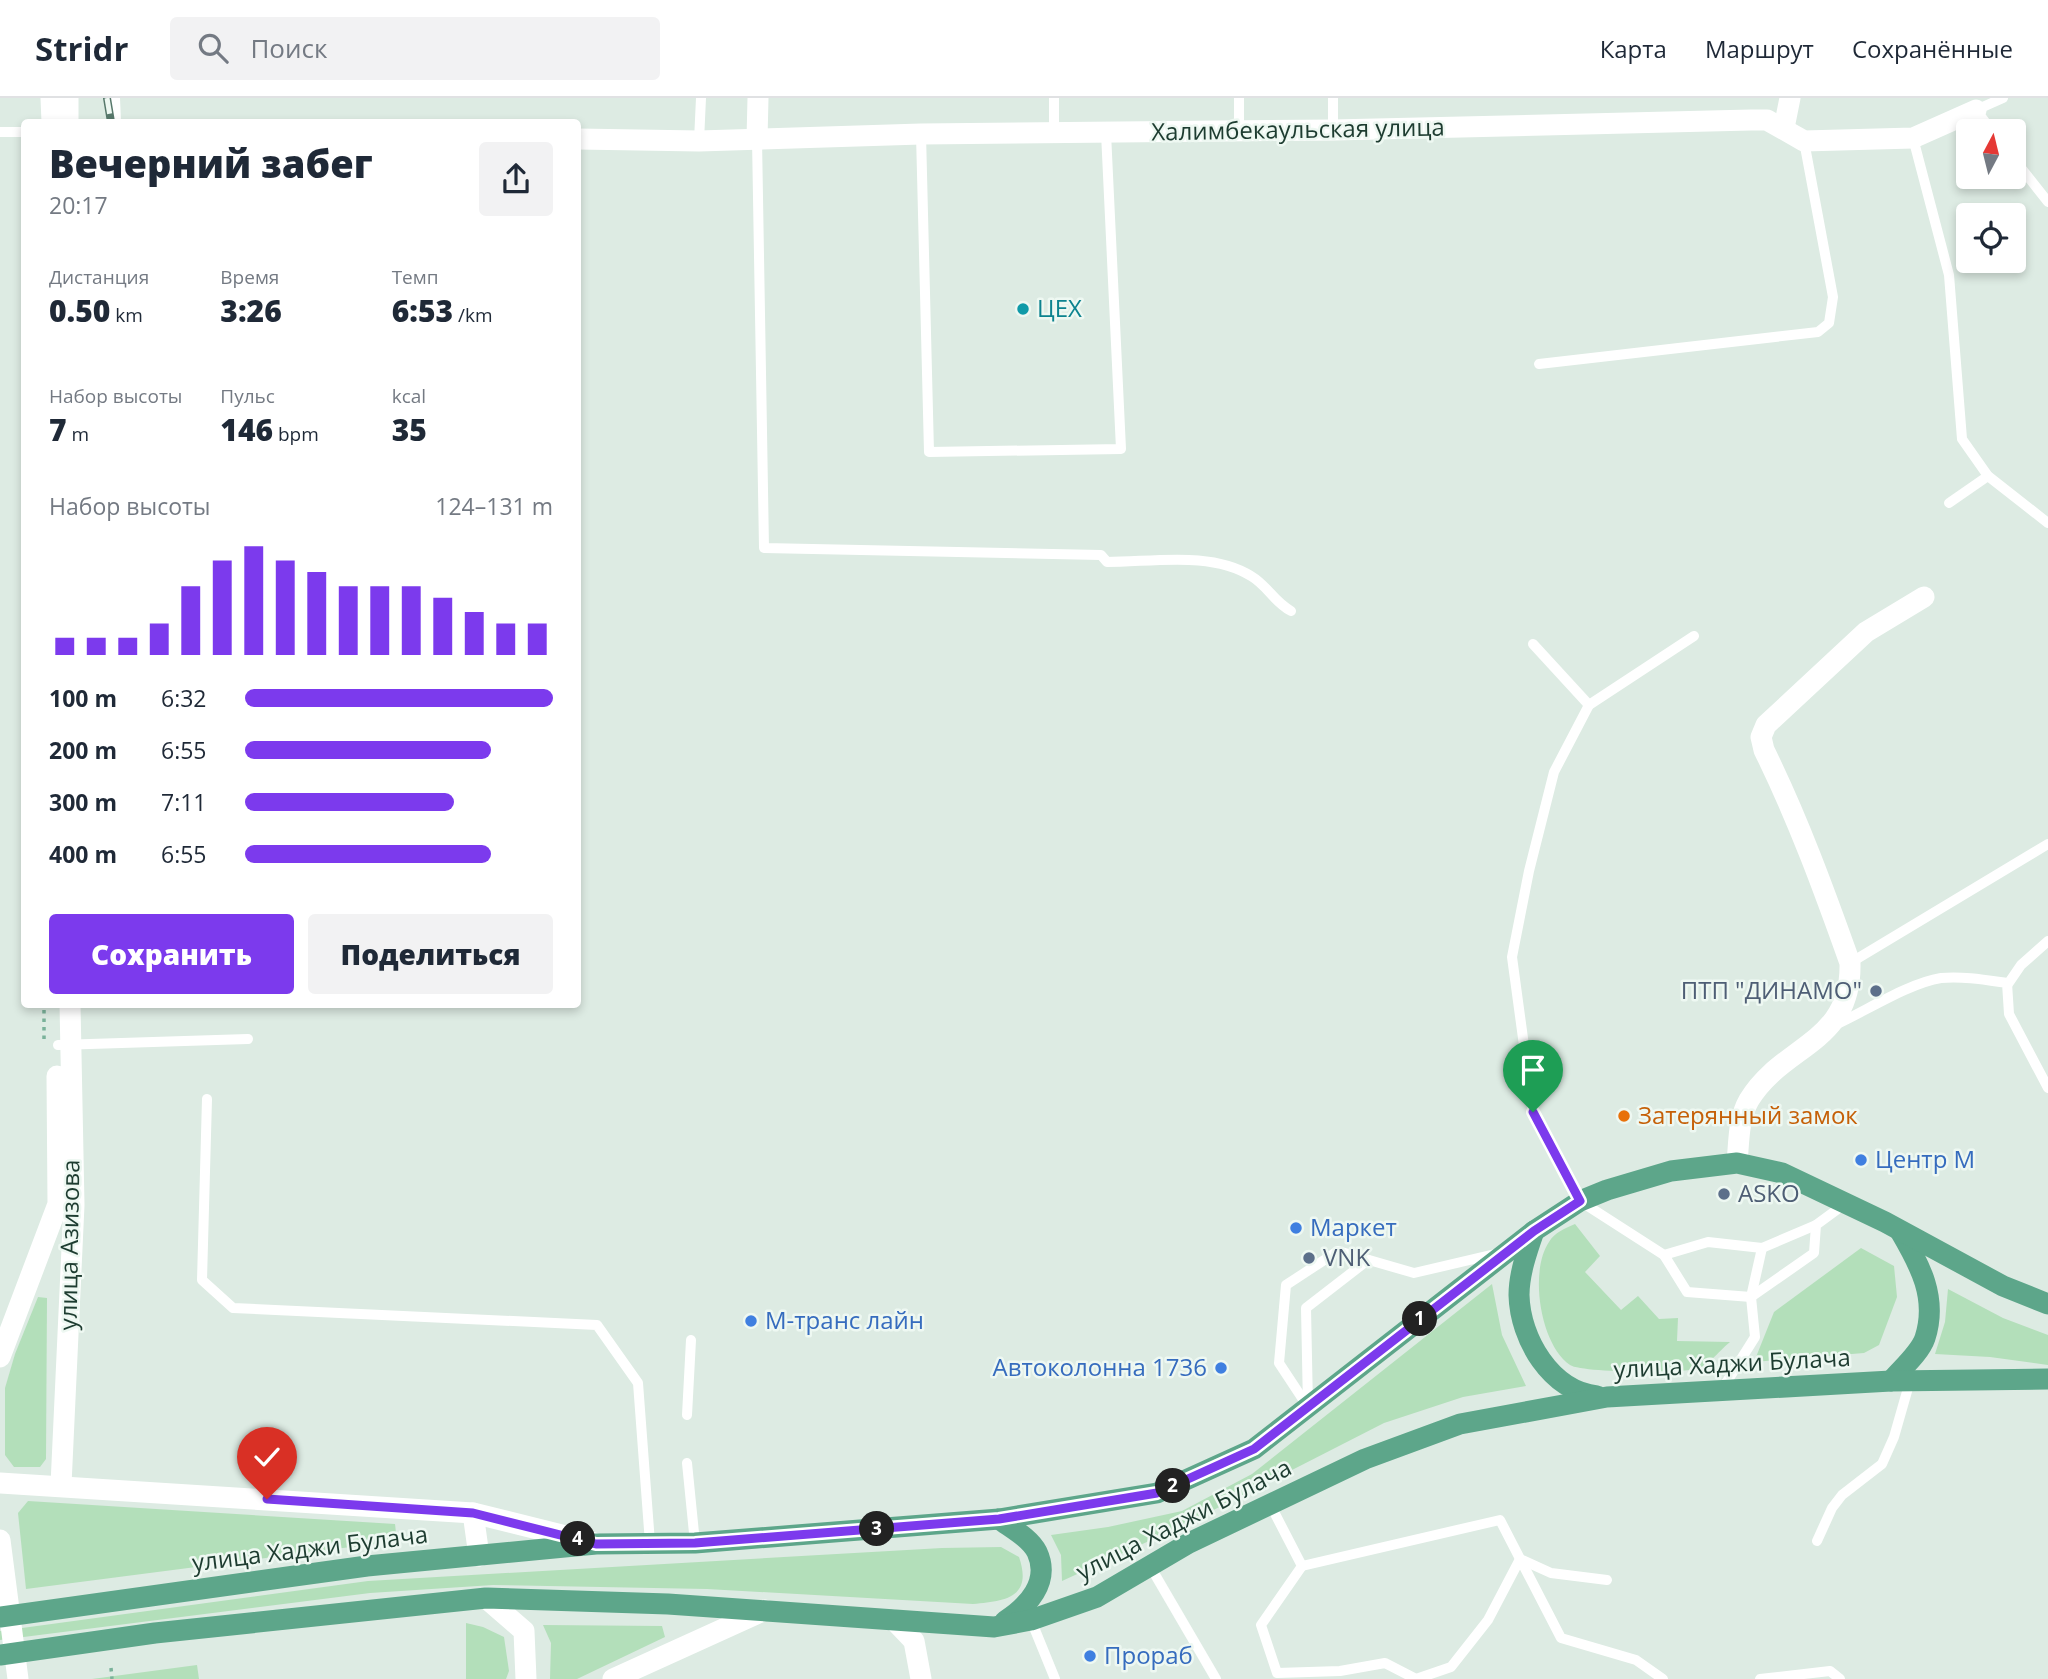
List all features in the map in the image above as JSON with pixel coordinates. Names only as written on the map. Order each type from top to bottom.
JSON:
[{"type":"main road","name":"улица Хаджи Булача","points":[[0,1617],[366,1566],[596,1544],[695,1543],[999,1519],[1157,1493],[1254,1449],[1534,1231],[1580,1201],[1671,1171],[1737,1163],[1774,1170],[1846,1203],[2003,1286],[2048,1304]]},
{"type":"main road","points":[[1534,1231],[1526,1254],[1519,1296],[1523,1321],[1536,1352],[1547,1371],[1562,1383],[1582,1394],[1607,1397]]},
{"type":"main road","points":[[1900,1231],[1918,1263],[1930,1296],[1924,1339],[1901,1381]]},
{"type":"main road","name":"улица Хаджи Булача","points":[[0,1655],[155,1633],[486,1598],[765,1611],[994,1627],[1031,1620],[1097,1597],[1150,1566],[1270,1504],[1365,1459],[1460,1424],[1607,1397],[1901,1381],[2048,1379]]},
{"type":"main road","points":[[994,1627],[1026,1607],[1035,1594],[1041,1565],[1037,1551],[999,1519]]},
{"type":"street","points":[[51,98],[52,119]]},
{"type":"street","points":[[68,98],[68,119]]},
{"type":"street","points":[[757,139],[758,98]]},
{"type":"street","points":[[1784,128],[1790,98]]},
{"type":"street","points":[[1804,141],[1913,138],[1976,110]]},
{"type":"street","name":"Халимбекаульская улица","points":[[581,139],[699,141],[921,134],[1333,130],[1767,120],[1804,141]]},
{"type":"street","points":[[1737,1163],[1740,1128],[1748,1102],[1765,1080],[1830,1028],[1844,1002],[1850,980],[1850,963],[1800,825],[1764,750],[1761,737],[1766,726],[1866,632],[1924,597]]},
{"type":"street","name":"улица Азизова","points":[[58,1008],[57,1045],[66,1205],[61,1485]]},
{"type":"street","name":"улица Азизова","points":[[57,1045],[69,1008]]},
{"type":"street","name":"улица Азизова","points":[[0,1357],[66,1205]]},
{"type":"street","points":[[0,1483],[473,1513],[596,1544]]},
{"type":"street","points":[[473,1513],[479,1556]]},
{"type":"street","points":[[0,1540],[18,1679]]},
{"type":"street","points":[[486,1598],[524,1631],[526,1679]]},
{"type":"street","points":[[613,1679],[765,1611]]},
{"type":"street","points":[[894,1620],[914,1641],[919,1653],[921,1679]]},
{"type":"lane","points":[[115,98],[116,119]]},
{"type":"lane","points":[[699,141],[701,98]]},
{"type":"lane","points":[[1054,98],[1054,133]]},
{"type":"lane","points":[[1239,98],[1239,131]]},
{"type":"lane","points":[[1333,98],[1333,130]]},
{"type":"lane","points":[[1983,119],[1976,110],[2003,98]]},
{"type":"lane","points":[[0,132],[21,132]]},
{"type":"lane","points":[[921,134],[929,452],[1121,449],[1106,133]]},
{"type":"lane","points":[[1913,138],[1949,275],[1962,439],[1987,476],[2048,523]]},
{"type":"lane","points":[[757,139],[764,548],[1101,555],[1107,562],[1222,562],[1252,576],[1264,586],[1276,603],[1291,611]]},
{"type":"lane","points":[[1539,364],[1818,332],[1829,323],[1833,297],[1804,141]]},
{"type":"lane","points":[[2026,174],[2048,202]]},
{"type":"lane","points":[[1949,503],[1987,476]]},
{"type":"lane","points":[[1694,636],[1589,705],[1554,772],[1529,871],[1512,957],[1533,1112],[1580,1201],[1664,1255],[1687,1292],[1751,1297],[1814,1253],[1816,1224]]},
{"type":"lane","points":[[1533,644],[1589,705]]},
{"type":"lane","points":[[1850,963],[2048,844]]},
{"type":"lane","points":[[2048,942],[2021,965],[2008,984],[2009,1014],[2048,1088]]},
{"type":"lane","points":[[1830,1028],[1917,986],[1940,979],[1972,978],[2008,984]]},
{"type":"lane","points":[[57,1045],[248,1039]]},
{"type":"lane","points":[[207,1099],[202,1280],[233,1308],[597,1325],[638,1383],[650,1543]]},
{"type":"lane","points":[[1664,1255],[1707,1242],[1762,1248],[1816,1224],[1846,1203]]},
{"type":"lane","points":[[1721,1391],[1755,1337],[1751,1297],[1762,1248]]},
{"type":"lane","points":[[1308,1407],[1279,1363],[1286,1285],[1338,1251],[1415,1273],[1508,1251]]},
{"type":"lane","points":[[1308,1407],[1306,1308],[1368,1260]]},
{"type":"lane","points":[[687,1415],[691,1339]]},
{"type":"lane","points":[[1817,1541],[1832,1508],[1842,1495],[1882,1464],[1894,1437],[1901,1381]]},
{"type":"lane","points":[[687,1462],[695,1543]]},
{"type":"lane","points":[[1270,1504],[1301,1566]]},
{"type":"lane","points":[[1520,1559],[1488,1620],[1451,1667],[1416,1679],[1385,1663],[1340,1671],[1277,1673],[1261,1625],[1301,1566],[1500,1520],[1561,1638],[1636,1660],[1663,1679]]},
{"type":"lane","points":[[1520,1559],[1551,1573],[1607,1580]]},
{"type":"lane","points":[[1150,1566],[1216,1679]]},
{"type":"lane","points":[[1031,1620],[1055,1679]]},
{"type":"lane","points":[[1760,1679],[1830,1671],[1840,1679]]},
{"type":"path","points":[[45,1008],[57,1045]]},
{"type":"path","points":[[111,1668],[112,1679]]},
{"type":"green space","points":[[1575,1224],[1600,1256],[1585,1272],[1621,1310],[1638,1296],[1659,1319],[1678,1318],[1677,1341],[1730,1342],[1697,1369],[1632,1372],[1593,1370],[1570,1365],[1551,1341],[1545,1325],[1539,1288],[1543,1255],[1549,1242],[1557,1233]]},
{"type":"green space","points":[[1861,1248],[1894,1266],[1897,1297],[1879,1345],[1864,1353],[1754,1362],[1774,1312]]},
{"type":"green space","points":[[1492,1284],[1502,1335],[1526,1386],[1463,1397],[1384,1423],[1186,1524],[1062,1581],[1061,1555],[1051,1535],[1108,1527],[1182,1511],[1252,1474]]},
{"type":"green space","points":[[1948,1289],[2003,1318],[2048,1335],[2048,1365],[1990,1357],[1935,1354],[1945,1322]]},
{"type":"green space","points":[[38,1297],[47,1298],[46,1459],[40,1467],[14,1467],[5,1455],[5,1388],[15,1354]]},
{"type":"green space","points":[[28,1501],[395,1524],[397,1541],[26,1589],[18,1513]]},
{"type":"green space","points":[[1001,1547],[1019,1557],[1022,1581],[1019,1589],[1005,1599],[973,1604],[707,1589],[493,1585],[370,1593],[0,1640],[0,1631],[368,1581],[942,1548]]},
{"type":"green space","points":[[466,1623],[483,1627],[504,1637],[509,1671],[506,1679],[466,1679]]},
{"type":"green space","points":[[543,1625],[662,1626],[665,1637],[577,1679],[550,1679],[551,1643]]},
{"type":"green space","points":[[197,1665],[199,1679],[92,1679]]},
{"type":"railway","points":[[107,98],[110,119]]},
{"type":"place","name":"ЦЕХ","points":[[1023,309]]},
{"type":"place","name":"ПТП \"ДИНАМО\"","points":[[1876,991]]},
{"type":"place","name":"Затерянный замок","points":[[1624,1116]]},
{"type":"place","name":"Центр М","points":[[1861,1160]]},
{"type":"place","name":"ASKO","points":[[1724,1194]]},
{"type":"place","name":"Маркет","points":[[1296,1228]]},
{"type":"place","name":"VNK","points":[[1309,1258]]},
{"type":"place","name":"М-транс лайн","points":[[751,1321]]},
{"type":"place","name":"Автоколонна 1736","points":[[1221,1368]]},
{"type":"place","name":"Прораб","points":[[1090,1656]]},
{"type":"route","points":[[267,1499],[473,1513],[596,1544],[695,1543],[999,1519],[1157,1493],[1254,1449],[1534,1231],[1580,1201],[1533,1112]]}]
